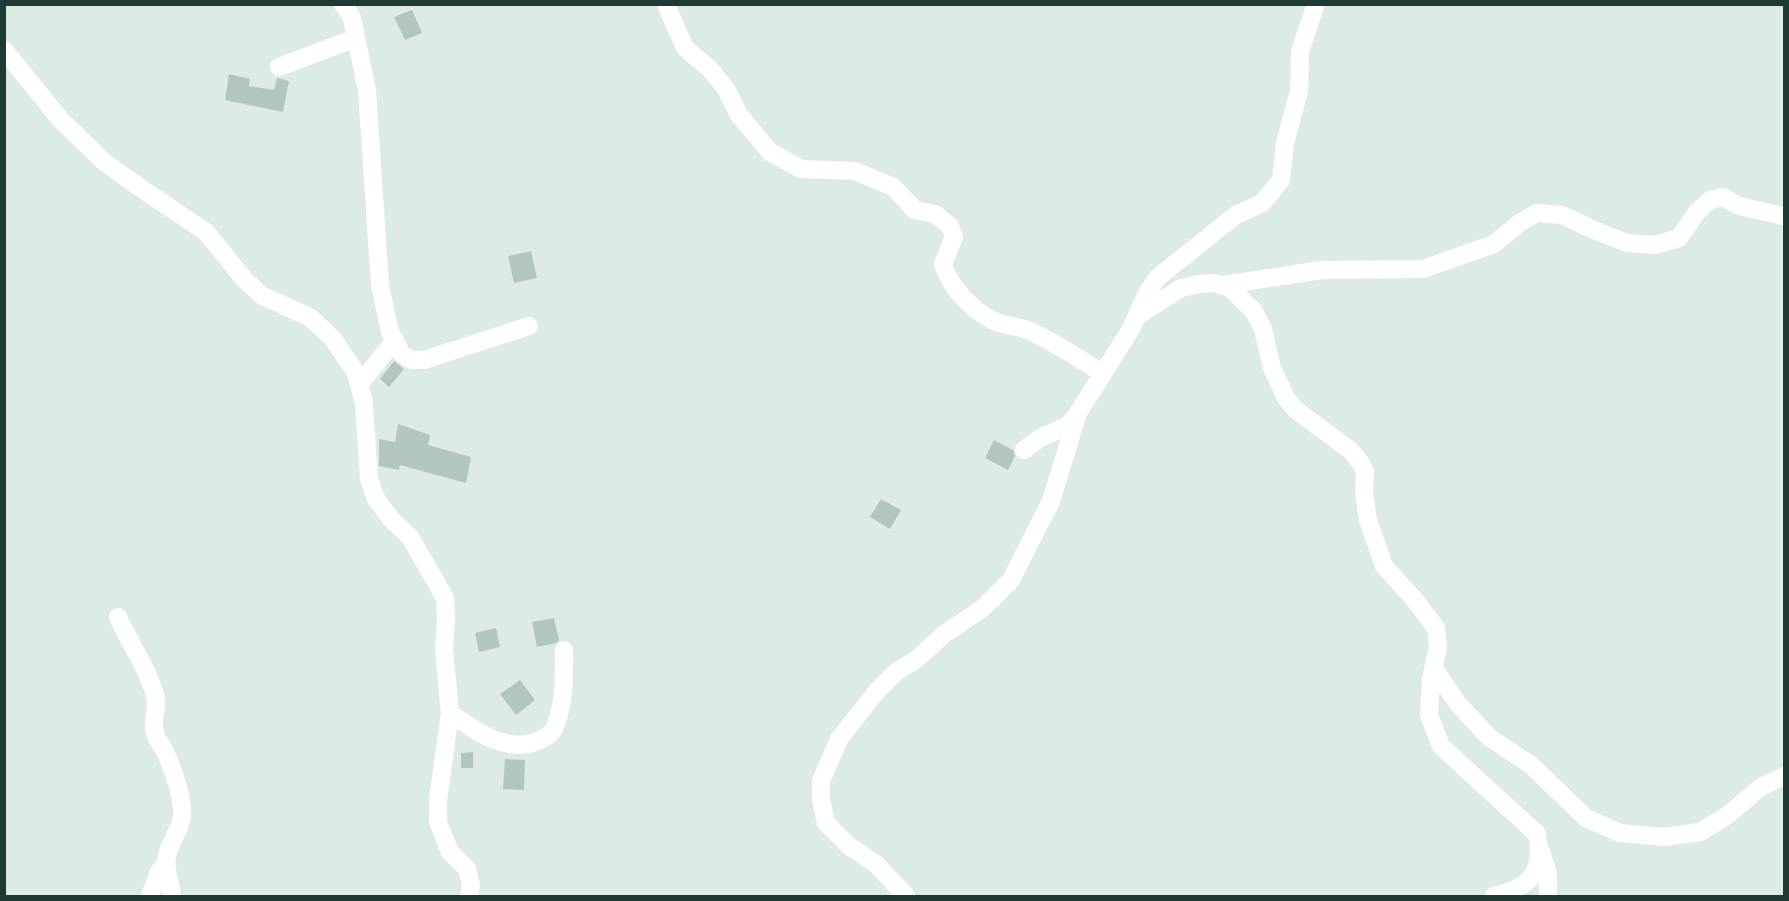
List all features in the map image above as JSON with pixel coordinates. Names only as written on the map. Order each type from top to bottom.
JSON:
[{"type":"street","points":[[343,4],[352,18],[367,90],[380,285],[390,332],[401,353],[411,360],[424,360],[529,326]]},
{"type":"street","points":[[1024,450],[1040,438],[1067,426],[1078,413],[1131,329],[1156,278],[1236,215],[1262,203],[1281,180],[1285,143],[1299,91],[1300,51],[1316,4]]},
{"type":"street","points":[[667,7],[685,48],[710,69],[726,89],[739,115],[770,152],[801,169],[855,171],[893,187],[915,210],[935,214],[950,226],[954,237],[942,264],[954,288],[966,301],[994,321],[1028,330],[1102,373]]},
{"type":"street","points":[[279,67],[356,39]]},
{"type":"street","points":[[4,50],[60,119],[103,161],[138,188],[206,232],[244,279],[261,295],[311,318],[333,339],[356,374],[364,403],[369,479],[376,499],[391,519],[410,537],[445,598],[444,650],[450,713],[438,800],[438,822],[450,852],[467,869],[471,885],[469,897]]},
{"type":"street","points":[[1223,285],[1322,270],[1424,269],[1494,244],[1521,222],[1537,213],[1562,215],[1627,243],[1655,245],[1678,238],[1710,200],[1723,197],[1739,206],[1785,216]]},
{"type":"street","points":[[1136,316],[1181,288],[1215,283],[1230,288],[1253,310],[1263,329],[1272,369],[1286,398],[1296,410],[1350,450],[1360,462],[1365,472],[1364,494],[1368,520],[1384,566],[1436,628],[1438,647],[1429,696],[1429,716],[1441,746],[1458,764],[1480,780],[1525,820],[1537,834],[1548,874],[1548,897]]},
{"type":"street","points":[[359,385],[395,340]]},
{"type":"street","points":[[906,897],[876,864],[849,846],[826,823],[821,799],[821,781],[839,739],[877,691],[896,672],[917,658],[943,635],[983,608],[1011,580],[1051,501],[1078,413]]},
{"type":"street","points":[[118,617],[150,680],[156,699],[153,719],[156,735],[177,784],[183,811],[166,863],[159,872],[150,897]]},
{"type":"street","points":[[450,713],[474,730],[505,744],[528,744],[545,738],[553,731],[561,703],[564,650]]},
{"type":"street","points":[[1434,668],[1458,704],[1490,738],[1531,765],[1586,818],[1620,832],[1663,837],[1700,832],[1728,815],[1761,787],[1785,776]]},
{"type":"street","points":[[1494,897],[1513,892],[1526,884],[1534,875],[1540,860],[1539,844]]},
{"type":"street","points":[[166,863],[172,897]]},
{"type":"building","points":[[412,10],[422,33],[405,40],[394,17]]},
{"type":"building","points":[[229,74],[250,79],[249,86],[274,90],[277,78],[289,81],[283,112],[225,100]]},
{"type":"building","points":[[531,251],[537,278],[514,283],[508,256]]},
{"type":"building","points":[[394,361],[404,369],[389,387],[380,379]]},
{"type":"building","points":[[398,424],[430,435],[428,445],[471,457],[466,483],[400,465],[399,470],[379,466],[379,439],[395,442]]},
{"type":"building","points":[[994,440],[1013,450],[1015,456],[1008,470],[985,458]]},
{"type":"building","points":[[881,499],[901,510],[890,529],[870,517]]},
{"type":"building","points":[[554,618],[559,640],[556,643],[537,647],[532,622]]},
{"type":"building","points":[[496,628],[500,647],[479,652],[475,633]]},
{"type":"building","points":[[520,680],[535,700],[516,715],[500,694]]},
{"type":"building","points":[[473,752],[473,768],[461,768],[461,753]]},
{"type":"building","points":[[505,759],[525,760],[524,790],[503,789]]}]
